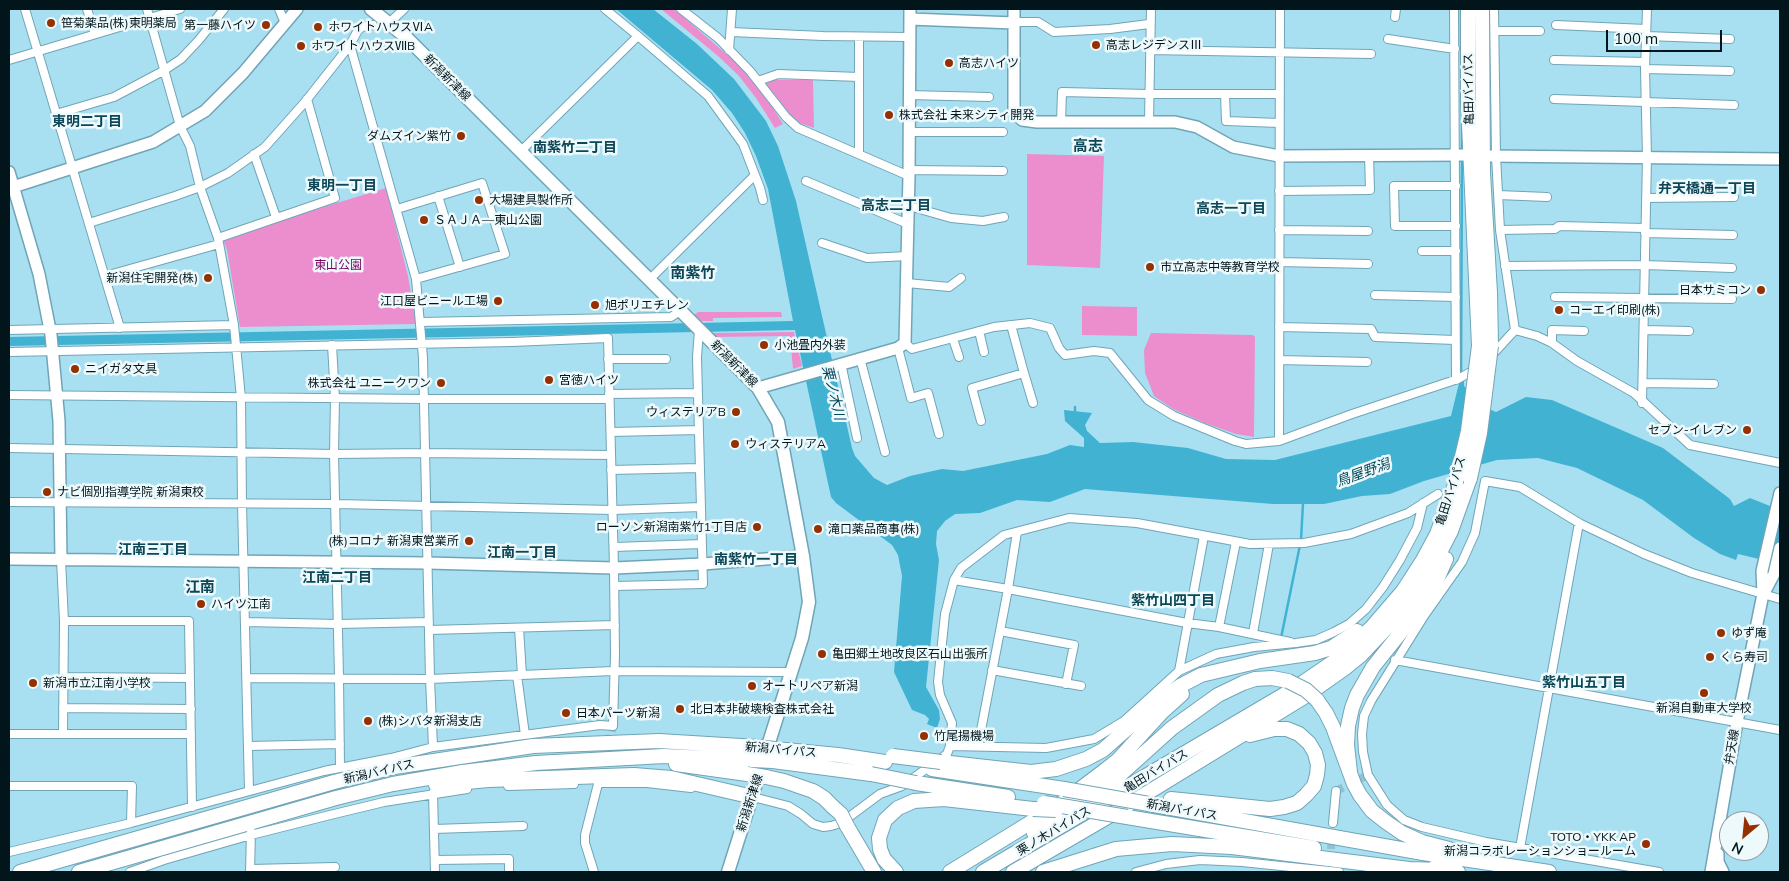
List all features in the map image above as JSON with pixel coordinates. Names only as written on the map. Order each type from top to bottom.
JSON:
[{"type":"highway","name":"亀田バイパス","points":[[1468,9],[1468,102],[1485,346]]},
{"type":"highway","name":"亀田バイパス","points":[[1124,813],[1227,743],[1304,697],[1346,668],[1378,638],[1405,608],[1435,562],[1451,531],[1483,416],[1485,346],[1490,293],[1482,173],[1482,9]]},
{"type":"highway","name":"亀田バイパス","points":[[1098,806],[1292,690],[1339,658],[1383,615],[1403,591],[1423,560],[1464,483]]},
{"type":"highway","points":[[1350,772],[1347,745],[1348,726],[1357,695],[1373,667],[1413,617],[1435,584],[1458,532],[1464,483]]},
{"type":"highway","points":[[937,765],[1031,772],[1056,769],[1086,759],[1103,750],[1162,698],[1201,675],[1323,650],[1348,638],[1365,624],[1383,615]]},
{"type":"highway","points":[[950,872],[1059,804],[1118,760],[1180,695],[1226,669]]},
{"type":"highway","points":[[976,872],[1112,782],[1172,728],[1218,695],[1232,687],[1255,679],[1272,678],[1288,682],[1306,690],[1317,700],[1330,720],[1360,795],[1372,811],[1402,833],[1422,842],[1506,865]]},
{"type":"highway","points":[[896,872],[884,859],[880,849],[879,838],[885,820],[898,808],[914,801],[944,799],[1038,806],[1098,806],[1154,801],[1270,809],[1297,803],[1314,786],[1318,775],[1316,753],[1309,742],[1299,734],[1287,729],[1274,729],[1227,743]]},
{"type":"highway","name":"新潟バイパス","points":[[20,872],[334,782],[394,767],[533,746],[659,741],[757,747],[774,755],[1038,806]]},
{"type":"highway","name":"新潟バイパス","points":[[79,872],[336,798],[393,784],[463,772],[536,763],[633,758],[750,767],[774,755],[838,755],[937,765],[1064,789],[1098,806],[1124,813],[1458,872]]},
{"type":"highway","points":[[750,767],[766,777],[808,789],[824,798],[841,814],[874,872]]},
{"type":"highway","points":[[336,798],[488,780],[595,775],[634,775],[671,778],[753,797]]},
{"type":"highway","name":"新潟バイパス","points":[[1154,801],[1423,852],[1549,872]]},
{"type":"highway","name":"栗ノ木バイパス","points":[[983,872],[1098,806]]},
{"type":"highway","name":"栗ノ木バイパス","points":[[1014,871],[1124,813]]},
{"type":"highway","points":[[1043,872],[1116,849],[1172,844],[1232,847],[1409,869],[1442,870]]},
{"type":"highway","points":[[866,858],[870,872]]},
{"type":"main road","name":"新潟新津線","points":[[371,9],[408,38],[758,388],[778,422],[803,556],[808,602],[802,638],[728,872]]},
{"type":"street","points":[[25,9],[120,328]]},
{"type":"street","points":[[87,9],[95,34]]},
{"type":"street","points":[[147,9],[163,71],[180,126],[190,146],[200,187],[218,241],[234,325],[241,398],[250,790]]},
{"type":"street","points":[[9,60],[180,9]]},
{"type":"street","points":[[56,114],[114,97],[163,71],[181,59],[224,9]]},
{"type":"street","points":[[280,9],[285,24]]},
{"type":"street","points":[[13,187],[153,142],[205,111],[243,73],[297,9]]},
{"type":"street","points":[[389,23],[404,9]]},
{"type":"street","points":[[604,9],[708,96],[743,144],[763,200]]},
{"type":"street","points":[[681,9],[718,38],[750,71],[786,117],[798,128],[909,173],[1002,171]]},
{"type":"street","points":[[729,50],[732,9]]},
{"type":"street","points":[[1014,9],[1014,110],[1022,120],[1175,122],[1197,127],[1233,147],[1279,156],[1460,155]]},
{"type":"street","points":[[1149,122],[1149,24],[1151,9]]},
{"type":"street","points":[[1279,440],[1280,9]]},
{"type":"street","points":[[1395,17],[1396,9]]},
{"type":"street","points":[[1454,9],[1460,155],[1456,186],[1457,379]]},
{"type":"street","points":[[1494,9],[1493,156],[1500,230],[1515,330]]},
{"type":"street","points":[[1642,403],[1645,330],[1647,157],[1645,66],[1647,9]]},
{"type":"street","points":[[939,434],[928,393],[911,398],[902,345],[908,256],[910,14],[1014,23],[1038,22],[1054,32],[1110,29],[1149,24]]},
{"type":"street","points":[[89,222],[200,187],[228,173],[265,147],[307,99],[350,45],[358,30],[362,27],[373,25]]},
{"type":"street","points":[[1556,25],[1730,39]]},
{"type":"street","points":[[1495,31],[1540,31]]},
{"type":"street","points":[[731,32],[909,37]]},
{"type":"street","points":[[521,152],[638,36]]},
{"type":"street","points":[[859,37],[859,154]]},
{"type":"street","points":[[1388,39],[1455,49]]},
{"type":"street","points":[[350,45],[416,279],[422,343],[426,453],[433,747]]},
{"type":"street","points":[[1150,50],[1371,54]]},
{"type":"street","points":[[1554,60],[1730,71]]},
{"type":"street","points":[[758,81],[778,74],[859,78]]},
{"type":"street","points":[[1061,122],[1062,92],[1280,94]]},
{"type":"street","points":[[1225,94],[1226,121],[1280,123]]},
{"type":"street","points":[[909,95],[989,97]]},
{"type":"street","points":[[105,276],[218,241],[276,217],[335,198],[307,99]]},
{"type":"street","points":[[1554,100],[1734,105]]},
{"type":"street","points":[[909,132],[1003,132]]},
{"type":"street","points":[[254,154],[276,217]]},
{"type":"street","points":[[1279,191],[1370,190],[1369,155]]},
{"type":"street","points":[[1493,156],[1780,159]]},
{"type":"street","points":[[9,172],[39,274],[51,340],[57,396],[64,621],[63,734]]},
{"type":"street","points":[[649,280],[755,175]]},
{"type":"street","points":[[806,181],[908,224]]},
{"type":"street","points":[[397,208],[482,183],[505,254],[416,279]]},
{"type":"street","points":[[1456,186],[1394,186],[1395,226],[1456,226]]},
{"type":"street","points":[[1498,195],[1546,196]]},
{"type":"street","points":[[438,196],[460,267]]},
{"type":"street","points":[[1646,198],[1734,197]]},
{"type":"street","points":[[909,206],[951,218],[983,221],[1004,217]]},
{"type":"street","points":[[1500,230],[1555,229],[1559,226],[1733,235]]},
{"type":"street","points":[[1279,230],[1368,231]]},
{"type":"street","points":[[822,243],[867,258],[908,256]]},
{"type":"street","points":[[1422,251],[1456,252]]},
{"type":"street","points":[[1279,262],[1368,264]]},
{"type":"street","points":[[1505,266],[1645,265],[1732,268]]},
{"type":"street","points":[[907,283],[949,286],[961,278]]},
{"type":"street","points":[[1375,296],[1456,297]]},
{"type":"street","points":[[1555,298],[1732,299]]},
{"type":"street","points":[[420,322],[671,317],[680,311]]},
{"type":"street","points":[[758,388],[902,345],[912,349],[994,327],[1030,323],[1050,328],[1059,348],[1065,355],[1094,351],[1110,353],[1148,400],[1174,416],[1246,444],[1279,440],[1457,379],[1485,363],[1515,330]]},
{"type":"street","points":[[9,352],[51,340],[120,328],[234,325]]},
{"type":"street","points":[[1011,325],[1032,403]]},
{"type":"street","points":[[1279,327],[1371,329],[1375,337],[1456,340]]},
{"type":"street","points":[[1645,330],[1686,329]]},
{"type":"street","points":[[9,330],[51,340],[236,348],[608,338],[614,547],[613,726],[600,726],[433,747],[250,790],[131,823],[9,852]]},
{"type":"street","points":[[614,586],[703,584],[697,357],[699,330]]},
{"type":"street","points":[[1515,330],[1538,336],[1552,343],[1576,361],[1634,393],[1642,403],[1690,445],[1780,463]]},
{"type":"street","points":[[1552,343],[1552,330],[1584,332]]},
{"type":"street","points":[[979,331],[984,352]]},
{"type":"street","points":[[953,339],[959,357]]},
{"type":"street","points":[[332,344],[335,398],[334,454],[340,768]]},
{"type":"street","points":[[860,358],[885,452]]},
{"type":"street","points":[[608,359],[666,359]]},
{"type":"street","points":[[1279,360],[1367,362]]},
{"type":"street","points":[[839,364],[858,438]]},
{"type":"street","points":[[981,421],[972,388],[1024,373]]},
{"type":"street","points":[[1644,383],[1714,384]]},
{"type":"street","points":[[9,395],[424,399],[698,393]]},
{"type":"street","points":[[611,432],[699,430]]},
{"type":"street","points":[[9,448],[242,453],[611,455]]},
{"type":"street","points":[[612,470],[700,468]]},
{"type":"street","points":[[1659,872],[1520,848],[1422,827],[1404,820],[1387,804],[1368,775],[1363,752],[1364,716],[1395,660],[1462,562],[1475,532],[1485,480],[1520,487],[1578,523],[1644,554],[1692,572],[1780,599]]},
{"type":"street","points":[[1763,594],[1762,571],[1780,493]]},
{"type":"street","points":[[753,797],[788,806],[813,824],[823,827],[831,826],[842,823],[880,794],[902,786],[947,754],[950,746],[952,723],[940,695],[938,682],[945,614],[954,580],[961,568],[1004,536],[1068,518],[1137,523],[1250,544],[1304,543],[1351,534],[1408,513],[1438,494]]},
{"type":"street","points":[[9,502],[336,504],[613,510],[702,506]]},
{"type":"street","points":[[950,746],[1046,748],[1094,739],[1124,721],[1179,671],[1216,654],[1316,640],[1334,632],[1349,624],[1366,609],[1384,587],[1417,528],[1423,503]]},
{"type":"street","points":[[1520,848],[1578,523]]},
{"type":"street","points":[[978,746],[1017,532]]},
{"type":"street","points":[[1179,671],[1204,536]]},
{"type":"street","points":[[1219,627],[1236,542]]},
{"type":"street","points":[[614,547],[702,544]]},
{"type":"street","points":[[1253,633],[1269,544]]},
{"type":"street","points":[[1763,594],[1774,574],[1780,548]]},
{"type":"street","points":[[9,559],[244,563],[428,563],[614,568],[703,564],[803,556]]},
{"type":"street","points":[[954,580],[1187,624],[1253,633],[1296,643]]},
{"type":"street","name":"弁天線","points":[[1711,872],[1737,722],[1763,594]]},
{"type":"street","points":[[64,621],[188,621],[192,807]]},
{"type":"street","points":[[246,622],[519,628],[614,625]]},
{"type":"street","points":[[519,628],[519,675],[524,735]]},
{"type":"street","points":[[1000,631],[1074,644],[1066,684]]},
{"type":"street","points":[[1395,660],[1780,730]]},
{"type":"street","points":[[992,670],[1081,686]]},
{"type":"street","points":[[248,678],[430,679],[613,671],[791,672]]},
{"type":"street","points":[[64,677],[190,678]]},
{"type":"street","points":[[63,708],[190,709]]},
{"type":"street","points":[[9,734],[191,734]]},
{"type":"street","points":[[249,746],[340,744]]},
{"type":"street","points":[[130,872],[138,871],[164,860],[251,833],[384,802],[433,793],[482,787],[599,781],[647,783],[690,789],[707,785]]},
{"type":"street","points":[[594,872],[585,843],[599,781]]},
{"type":"street","points":[[9,786],[132,786],[131,823]]},
{"type":"street","points":[[1334,823],[1336,791]]},
{"type":"street","points":[[433,793],[435,872]]},
{"type":"street","points":[[434,829],[522,826]]},
{"type":"street","points":[[251,833],[250,871],[335,867]]},
{"type":"street","points":[[1718,834],[1718,862],[1723,872]]},
{"type":"street","points":[[435,860],[509,859],[509,872]]},
{"type":"street","points":[[1139,872],[1166,864],[1200,860],[1242,862],[1339,872]]},
{"type":"green space","points":[[661,9],[674,9],[745,70],[763,92],[783,124],[775,128],[739,76]]},
{"type":"green space","points":[[769,80],[813,80],[814,128],[799,123],[786,113],[765,84]]},
{"type":"green space","points":[[1027,154],[1104,156],[1100,268],[1027,265]]},
{"type":"green space","name":"東山公園","points":[[386,188],[408,276],[416,324],[240,327],[227,250],[222,238]]},
{"type":"green space","points":[[1082,306],[1137,307],[1137,336],[1082,335]]},
{"type":"green space","points":[[698,312],[781,312],[782,317],[713,318],[713,321],[701,321],[694,315]]},
{"type":"green space","points":[[794,332],[802,366],[793,369],[790,336],[714,337],[710,333]]},
{"type":"green space","points":[[1151,333],[1253,335],[1255,337],[1254,437],[1236,434],[1205,423],[1173,409],[1154,396],[1145,373],[1144,350]]},
{"type":"water","points":[[616,9],[653,9],[697,44],[734,79],[766,121],[778,146],[796,201],[852,448],[855,456],[874,478],[887,485],[910,476],[942,469],[963,471],[1047,454],[1070,445],[1084,447],[1084,438],[1065,421],[1064,410],[1092,413],[1085,425],[1087,431],[1100,443],[1133,442],[1188,448],[1226,459],[1275,460],[1451,416],[1459,383],[1464,380],[1464,386],[1489,409],[1496,412],[1526,397],[1552,400],[1663,448],[1730,499],[1734,506],[1750,498],[1780,510],[1780,564],[1738,554],[1736,560],[1720,554],[1694,538],[1643,500],[1577,468],[1538,458],[1497,460],[1424,481],[1390,494],[1362,496],[1324,504],[1273,504],[1085,489],[1050,502],[1017,500],[980,513],[955,514],[945,521],[937,531],[936,544],[939,560],[926,687],[939,710],[940,719],[937,728],[927,724],[929,719],[925,715],[912,710],[894,672],[902,576],[898,555],[892,545],[836,503],[831,497],[795,330],[9,346],[9,337],[793,321],[768,189],[745,133],[732,113],[712,90]]},
{"type":"waterway","points":[[1461,9],[1461,47]]},
{"type":"waterway","points":[[1462,118],[1462,152]]},
{"type":"waterway","points":[[1461,375],[1462,158]]},
{"type":"waterway","points":[[1281,638],[1301,540],[1303,503]]},
{"type":"tunnel","points":[[600,778],[613,726]]},
{"type":"tunnel","points":[[1336,791],[1368,775]]},
{"type":"tunnel","points":[[1330,861],[1333,823]]},
{"type":"place","name":"笹菊薬品(株)東明薬局","points":[[51,23]]},
{"type":"place","name":"第一藤ハイツ","points":[[266,25]]},
{"type":"place","name":"ホワイトハウスⅥA","points":[[318,27]]},
{"type":"place","name":"高志レジデンスⅢ","points":[[1096,45]]},
{"type":"place","name":"ホワイトハウスⅦB","points":[[301,46]]},
{"type":"place","name":"高志ハイツ","points":[[949,63]]},
{"type":"place","name":"株式会社 未来シティ開発","points":[[889,115]]},
{"type":"place","name":"ダムズイン紫竹","points":[[461,136]]},
{"type":"place","name":"大場建具製作所","points":[[479,200]]},
{"type":"place","name":"ＳＡＪＡ―東山公園","points":[[424,220]]},
{"type":"place","name":"市立高志中等教育学校","points":[[1150,267]]},
{"type":"place","name":"新潟住宅開発(株)","points":[[208,278]]},
{"type":"place","name":"日本サミコン","points":[[1761,290]]},
{"type":"place","name":"江口屋ビニール工場","points":[[498,301]]},
{"type":"place","name":"旭ポリエチレン","points":[[595,305]]},
{"type":"place","name":"コーエイ印刷(株)","points":[[1559,310]]},
{"type":"place","name":"小池畳内外装","points":[[764,345]]},
{"type":"place","name":"ニイガタ文具","points":[[75,369]]},
{"type":"place","name":"宮徳ハイツ","points":[[549,380]]},
{"type":"place","name":"株式会社 ユニークワン","points":[[441,383]]},
{"type":"place","name":"ウィステリアB","points":[[736,412]]},
{"type":"place","name":"セブン-イレブン","points":[[1747,430]]},
{"type":"place","name":"ウィステリアA","points":[[735,444]]},
{"type":"place","name":"ナビ個別指導学院 新潟東校","points":[[47,492]]},
{"type":"place","name":"ローソン新潟南紫竹1丁目店","points":[[757,527]]},
{"type":"place","name":"滝口薬品商事(株)","points":[[818,529]]},
{"type":"place","name":"(株)コロナ 新潟東営業所","points":[[469,541]]},
{"type":"place","name":"ハイツ江南","points":[[201,604]]},
{"type":"place","name":"ゆず庵","points":[[1721,633]]},
{"type":"place","name":"亀田郷土地改良区石山出張所","points":[[822,654]]},
{"type":"place","name":"くら寿司","points":[[1710,657]]},
{"type":"place","name":"新潟市立江南小学校","points":[[33,683]]},
{"type":"place","name":"オートリペア新潟","points":[[752,686]]},
{"type":"place","name":"新潟自動車大学校","points":[[1704,693]]},
{"type":"place","name":"北日本非破壊検査株式会社","points":[[680,709]]},
{"type":"place","name":"日本パーツ新潟","points":[[566,713]]},
{"type":"place","name":"(株)シバタ新潟支店","points":[[368,721]]},
{"type":"place","name":"竹尾揚機場","points":[[924,736]]},
{"type":"place","name":"TOTO・YKK AP 新潟コラボレーションショールーム","points":[[1646,844]]},
{"type":"district","name":"東明二丁目","points":[[87,122]]},
{"type":"district","name":"高志","points":[[1088,146]]},
{"type":"district","name":"南紫竹二丁目","points":[[575,148]]},
{"type":"district","name":"東明一丁目","points":[[342,186]]},
{"type":"district","name":"弁天橋通一丁目","points":[[1707,189]]},
{"type":"district","name":"高志二丁目","points":[[896,206]]},
{"type":"district","name":"高志一丁目","points":[[1231,209]]},
{"type":"district","name":"南紫竹","points":[[693,273]]},
{"type":"district","name":"江南三丁目","points":[[153,550]]},
{"type":"district","name":"江南一丁目","points":[[522,553]]},
{"type":"district","name":"南紫竹一丁目","points":[[756,560]]},
{"type":"district","name":"江南二丁目","points":[[337,578]]},
{"type":"district","name":"江南","points":[[200,587]]},
{"type":"district","name":"紫竹山四丁目","points":[[1173,601]]},
{"type":"district","name":"紫竹山五丁目","points":[[1584,683]]},
{"type":"water label","name":"栗ノ木川","points":[[833,393]]},
{"type":"water label","name":"鳥屋野潟","points":[[1363,473]]}]
